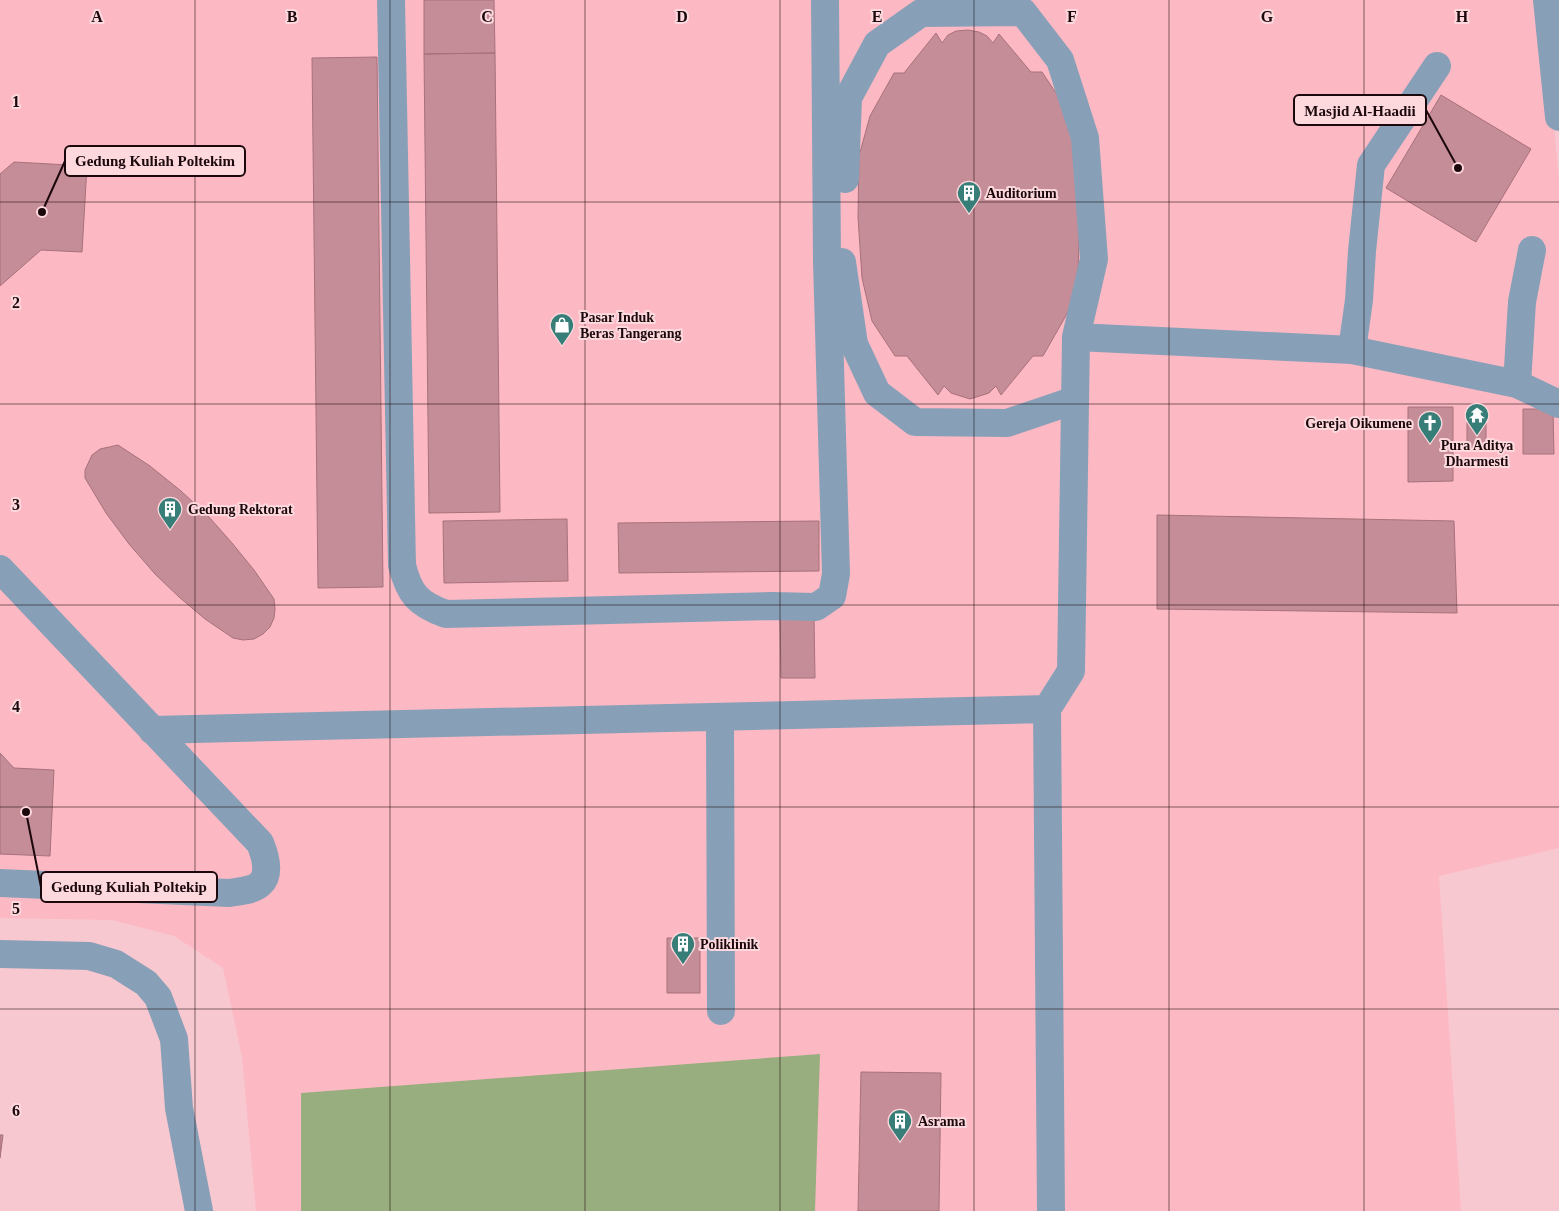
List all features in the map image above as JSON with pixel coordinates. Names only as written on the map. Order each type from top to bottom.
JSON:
[{"type":"street","points":[[391,0],[402,565],[406,581],[415,597],[429,608],[446,614],[772,606],[816,607],[832,596],[836,574],[827,261],[825,0]]},
{"type":"street","points":[[1547,0],[1559,117]]},
{"type":"street","points":[[1051,1211],[1047,709],[1071,671],[1076,337],[1094,259],[1085,138],[1060,60],[1023,12],[920,13],[877,44],[848,98],[842,258],[854,344],[877,393],[915,422],[1007,423],[1075,400]]},
{"type":"street","points":[[1352,350],[1359,300],[1371,164],[1437,66]]},
{"type":"street","points":[[1517,384],[1522,302],[1532,250]]},
{"type":"street","points":[[1076,337],[1352,350],[1517,384],[1559,404]]},
{"type":"street","points":[[0,569],[260,844],[266,856],[266,872],[260,884],[248,890],[229,893],[0,883]]},
{"type":"street","points":[[152,730],[1047,709]]},
{"type":"street","points":[[720,717],[721,1012]]},
{"type":"street","points":[[0,954],[88,956],[116,964],[146,983],[158,997],[174,1039],[179,1108],[199,1211]]},
{"type":"shaded area","points":[[0,0],[1536,0],[1551,90],[1559,183],[1559,848],[1439,876],[1461,1211],[256,1211],[242,1057],[223,968],[174,936],[112,920],[0,918]]},
{"type":"green space","points":[[820,1054],[815,1211],[301,1211],[301,1093]]},
{"type":"building","points":[[424,0],[494,0],[495,53],[424,54]]},
{"type":"building","name":"Auditorium","points":[[968,30],[987,36],[993,43],[999,34],[1031,72],[1042,72],[1066,108],[1076,150],[1080,211],[1078,272],[1068,312],[1043,356],[1033,356],[1001,395],[996,386],[989,393],[970,399],[951,393],[944,386],[938,395],[907,356],[895,356],[872,321],[862,278],[858,217],[859,156],[870,116],[894,73],[904,73],[936,33],[942,43],[948,35],[956,31]]},
{"type":"building","points":[[495,53],[500,512],[429,513],[424,54]]},
{"type":"building","points":[[377,57],[383,587],[318,588],[312,58]]},
{"type":"building","points":[[1441,95],[1531,149],[1476,242],[1386,188]]},
{"type":"building","points":[[14,162],[87,166],[82,252],[41,250],[0,286],[0,174]]},
{"type":"building","name":"Gereja Oikumene","points":[[1408,407],[1453,407],[1453,481],[1408,482]]},
{"type":"building","points":[[1523,409],[1553,409],[1554,454],[1523,454]]},
{"type":"building","name":"Pura Aditya Dharmesti","points":[[1467,422],[1486,422],[1486,450],[1467,450]]},
{"type":"building","name":"Gedung Rektorat","points":[[118,445],[150,466],[181,491],[209,517],[254,570],[274,599],[274,618],[270,627],[263,634],[254,639],[243,640],[233,638],[205,619],[179,597],[155,574],[129,544],[106,513],[85,478],[85,470],[92,455],[100,449]]},
{"type":"building","points":[[1157,515],[1454,521],[1457,613],[1157,609]]},
{"type":"building","points":[[567,519],[568,581],[444,583],[443,521]]},
{"type":"building","points":[[819,521],[819,571],[619,573],[618,523]]},
{"type":"building","points":[[780,617],[814,617],[815,678],[781,678]]},
{"type":"building","points":[[0,753],[14,768],[54,770],[50,856],[0,854]]},
{"type":"building","name":"Poliklinik","points":[[667,938],[700,938],[700,993],[667,993]]},
{"type":"building","name":"Asrama","points":[[861,1072],[941,1073],[939,1211],[858,1211]]},
{"type":"building","points":[[0,1135],[3,1135],[0,1158]]},
{"type":"place","name":"Masjid Al-Haadii","points":[[1458,168]]},
{"type":"place","name":"Gedung Kuliah Poltekim","points":[[42,212]]},
{"type":"place","name":"Auditorium","points":[[969,214]]},
{"type":"place","name":"Pasar Induk Beras Tangerang","points":[[562,346]]},
{"type":"place","name":"Pura Aditya Dharmesti","points":[[1477,436]]},
{"type":"place","name":"Gereja Oikumene","points":[[1430,444]]},
{"type":"place","name":"Gedung Rektorat","points":[[170,530]]},
{"type":"place","name":"Gedung Kuliah Poltekip","points":[[26,812]]},
{"type":"place","name":"Poliklinik","points":[[683,965]]},
{"type":"place","name":"Asrama","points":[[900,1142]]}]
